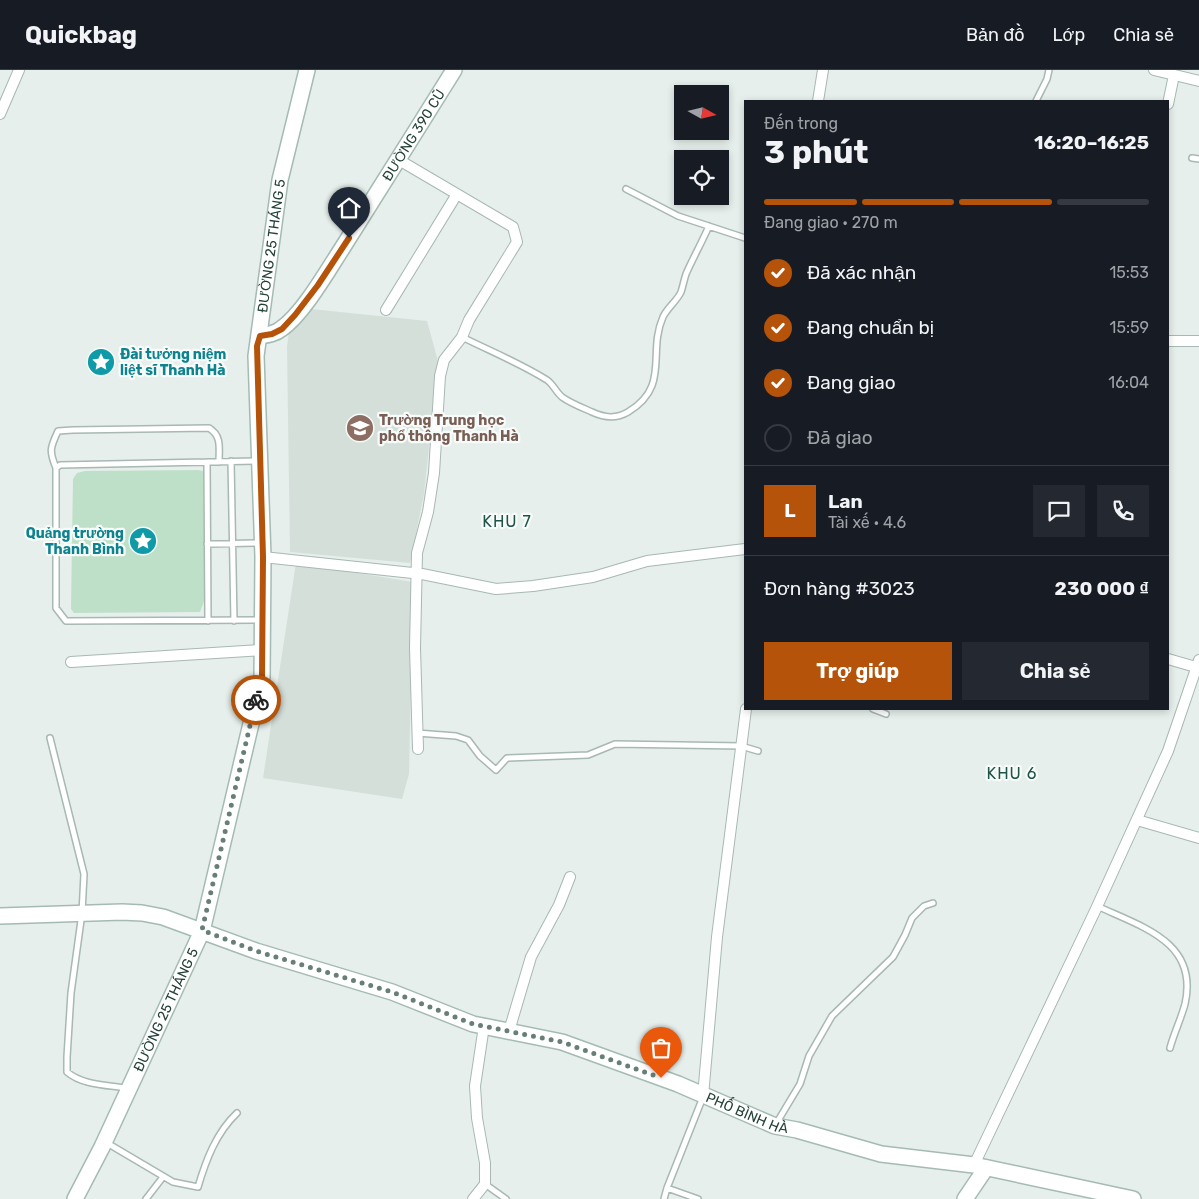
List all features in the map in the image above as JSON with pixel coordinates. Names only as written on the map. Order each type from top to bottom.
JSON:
[{"type":"main road","name":"ĐƯỜNG 25 THÁNG 5","points":[[75,1199],[104,1142],[202,930],[262,677],[262,550],[256,356],[280,180],[306,70]]},
{"type":"main road","name":"ĐƯỜNG 390 CŨ","points":[[260,336],[272,334],[282,329],[318,285],[399,160],[454,70]]},
{"type":"main road","name":"PHỐ BÌNH HÀ","points":[[0,916],[142,913],[163,917],[256,951],[392,992],[473,1024],[562,1042],[678,1084],[775,1126],[797,1130],[881,1154],[980,1166],[1133,1199]]},
{"type":"main road","points":[[965,1199],[980,1166]]},
{"type":"street","points":[[0,114],[19,70]]},
{"type":"street","points":[[818,100],[823,70]]},
{"type":"street","points":[[1154,70],[1199,81]]},
{"type":"street","points":[[1169,100],[1174,75]]},
{"type":"street","points":[[399,160],[513,227],[517,242],[469,320],[462,338],[444,360],[440,376],[434,473],[428,512],[417,553],[415,648],[418,749]]},
{"type":"street","points":[[386,310],[457,194]]},
{"type":"street","points":[[1169,341],[1199,341]]},
{"type":"street","points":[[262,550],[416,573],[496,589],[533,586],[592,577],[647,561],[744,549]]},
{"type":"street","points":[[71,662],[262,650]]},
{"type":"street","points":[[980,1166],[1168,751],[1198,665],[1169,659]]},
{"type":"street","points":[[703,1096],[717,937],[746,710]]},
{"type":"street","points":[[1136,820],[1199,838]]},
{"type":"street","points":[[509,1031],[531,957],[570,877]]},
{"type":"street","points":[[473,1199],[485,1184],[485,1163],[477,1118],[475,1086],[484,1026]]},
{"type":"lane","points":[[1036,100],[1049,70]]},
{"type":"lane","points":[[1192,158],[1199,159]]},
{"type":"lane","points":[[626,189],[678,216],[744,238]]},
{"type":"lane","points":[[462,338],[534,372],[550,382],[561,396],[593,412],[608,417],[617,417],[624,414],[636,407],[653,386],[657,367],[658,340],[663,317],[680,294],[686,274],[709,226]]},
{"type":"lane","points":[[219,462],[220,441],[215,432],[210,428],[58,431],[50,453],[56,468],[56,608],[66,621],[262,620]]},
{"type":"lane","points":[[231,461],[234,621]]},
{"type":"lane","points":[[56,468],[60,465],[260,461]]},
{"type":"lane","points":[[208,462],[208,621]]},
{"type":"lane","points":[[208,544],[233,544],[262,550]]},
{"type":"lane","points":[[876,710],[886,714]]},
{"type":"lane","points":[[417,733],[456,736],[468,740],[480,756],[496,770],[507,758],[588,756],[615,744],[741,746],[758,751]]},
{"type":"lane","points":[[50,738],[84,874],[82,913],[71,993],[67,1057],[68,1072],[82,1080],[129,1089]]},
{"type":"lane","points":[[775,1126],[800,1084],[809,1056],[832,1016],[893,957],[912,918],[924,906],[933,904]]},
{"type":"lane","points":[[1097,906],[1159,935],[1175,949],[1184,966],[1188,983],[1185,1005],[1170,1048]]},
{"type":"lane","points":[[664,1199],[666,1188],[703,1096]]},
{"type":"lane","points":[[104,1142],[173,1182],[198,1187],[205,1163],[224,1126],[237,1113]]},
{"type":"lane","points":[[146,1199],[162,1176]]},
{"type":"lane","points":[[485,1184],[506,1199]]},
{"type":"lane","points":[[666,1188],[698,1199]]},
{"type":"shaded area","name":"Trường Trung học phổ thông Thanh Hà","points":[[292,307],[427,321],[438,361],[424,494],[410,563],[290,552],[287,347]]},
{"type":"shaded area","points":[[296,563],[413,582],[409,774],[402,799],[263,778]]},
{"type":"green space","points":[[85,471],[203,471],[204,476],[204,601],[200,612],[74,613],[71,609],[73,479],[77,473]]},
{"type":"way so far","points":[[256,700],[202,930],[256,951],[392,992],[473,1024],[562,1042],[661,1078]]},
{"type":"place","name":"Đài tưởng niệm liệt sĩ Thanh Hà","points":[[101,362]]},
{"type":"place","name":"Trường Trung học phổ thông Thanh Hà","points":[[360,428]]},
{"type":"place","name":"Quảng trường Thanh Bình","points":[[143,541]]},
{"type":"district","name":"KHU 7","points":[[507,521]]},
{"type":"district","name":"KHU 6","points":[[1012,773]]},
{"type":"route","points":[[256,700],[262,677],[263,557],[257,346],[260,336],[272,334],[282,329],[295,315],[318,285],[349,238]]}]
